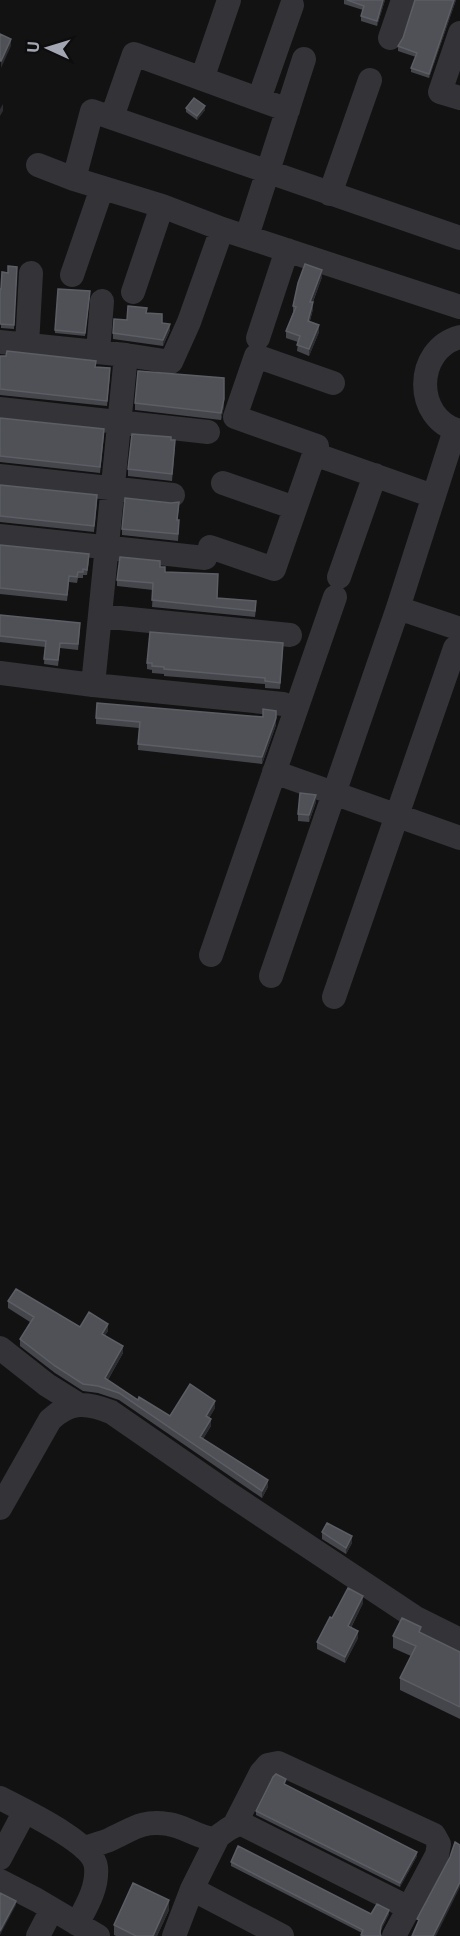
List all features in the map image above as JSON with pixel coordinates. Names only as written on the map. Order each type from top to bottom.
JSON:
[{"type":"street","points":[[202,79],[229,0]]},
{"type":"street","points":[[390,38],[403,0]]},
{"type":"street","points":[[259,99],[292,5]]},
{"type":"street","points":[[460,33],[440,92],[460,98]]},
{"type":"street","points":[[112,117],[134,54],[288,110]]},
{"type":"street","points":[[247,236],[304,59]]},
{"type":"street","points":[[330,194],[369,80]]},
{"type":"street","points":[[74,179],[92,111],[267,170],[330,194],[459,232]]},
{"type":"street","points":[[39,165],[74,179],[162,206],[222,229],[460,307]]},
{"type":"street","points":[[72,275],[102,188]]},
{"type":"street","points":[[133,292],[162,206]]},
{"type":"street","points":[[0,342],[171,362],[189,322],[222,229]]},
{"type":"street","points":[[258,338],[287,250]]},
{"type":"street","points":[[27,345],[32,273]]},
{"type":"street","points":[[98,352],[102,301]]},
{"type":"street","points":[[271,976],[458,430],[437,417],[427,401],[424,383],[428,365],[437,350],[452,339],[460,337]]},
{"type":"street","points":[[93,685],[126,355]]},
{"type":"street","points":[[0,536],[106,548],[207,552],[274,569],[316,446],[235,417],[256,356],[333,383]]},
{"type":"street","points":[[0,409],[208,432]]},
{"type":"street","points":[[314,454],[434,496]]},
{"type":"street","points":[[211,955],[375,475]]},
{"type":"street","points":[[0,476],[173,495]]},
{"type":"street","points":[[223,483],[295,508]]},
{"type":"street","points":[[334,997],[458,638],[398,608]]},
{"type":"street","points":[[100,616],[290,635]]},
{"type":"street","points":[[0,673],[93,685],[283,704]]},
{"type":"street","points":[[274,772],[460,838]]},
{"type":"street","points":[[0,1348],[47,1385],[79,1405]]},
{"type":"street","points":[[0,1508],[50,1420],[58,1413],[88,1404],[111,1412],[416,1618],[460,1640]]},
{"type":"street","points":[[174,1936],[192,1889],[226,1831],[261,1773],[268,1765],[278,1763],[434,1835],[439,1844],[437,1855],[394,1936]]},
{"type":"street","points":[[0,1798],[74,1840],[93,1857],[96,1868],[93,1891],[77,1924]]},
{"type":"street","points":[[0,1858],[25,1811]]},
{"type":"street","points":[[84,1848],[110,1840],[134,1826],[151,1823],[170,1824],[213,1839],[242,1824],[409,1908]]},
{"type":"street","points":[[0,1881],[98,1936]]},
{"type":"street","points":[[192,1889],[282,1936]]},
{"type":"street","points":[[38,1936],[52,1909]]},
{"type":"building","points":[[347,0],[383,0],[377,21],[361,16],[364,6]]},
{"type":"building","points":[[415,0],[454,0],[429,74],[411,68],[417,53],[398,46],[403,38]]},
{"type":"building","points":[[0,34],[11,39],[1,61],[0,61]]},
{"type":"building","points":[[194,98],[205,106],[197,116],[186,108]]},
{"type":"building","points":[[305,264],[322,270],[310,302],[313,302],[308,321],[319,325],[309,349],[297,345],[300,336],[286,331],[296,307],[293,306]]},
{"type":"building","points":[[8,266],[17,267],[14,325],[0,324],[2,272],[8,273]]},
{"type":"building","points":[[58,289],[90,291],[85,333],[55,330]]},
{"type":"building","points":[[128,306],[147,308],[146,313],[162,314],[162,323],[170,324],[163,340],[113,333],[114,319],[127,320]]},
{"type":"building","points":[[7,351],[96,361],[95,367],[110,368],[107,401],[0,389],[0,356],[6,356]]},
{"type":"building","points":[[138,371],[224,378],[221,413],[135,403]]},
{"type":"building","points":[[0,418],[104,429],[100,467],[0,456]]},
{"type":"building","points":[[132,434],[171,437],[171,440],[175,440],[172,474],[128,469]]},
{"type":"building","points":[[0,485],[97,495],[94,526],[0,516]]},
{"type":"building","points":[[125,498],[179,502],[178,534],[122,529]]},
{"type":"building","points":[[0,545],[89,554],[87,570],[83,569],[83,572],[78,572],[77,577],[69,576],[67,595],[0,588]]},
{"type":"building","points":[[120,557],[160,561],[160,567],[165,567],[165,572],[218,574],[217,598],[256,601],[255,611],[152,600],[153,583],[117,580]]},
{"type":"building","points":[[0,615],[80,623],[78,644],[60,643],[58,660],[44,659],[46,641],[0,636]]},
{"type":"building","points":[[150,632],[283,643],[280,683],[265,681],[265,678],[152,666],[152,663],[147,663]]},
{"type":"building","points":[[97,703],[263,717],[263,709],[276,711],[276,718],[262,757],[138,744],[140,722],[96,718]]},
{"type":"building","points":[[300,793],[316,795],[309,815],[298,814]]},
{"type":"building","points":[[16,1289],[80,1327],[89,1312],[108,1324],[102,1334],[123,1346],[105,1378],[138,1400],[139,1397],[170,1416],[190,1384],[215,1401],[206,1416],[211,1419],[200,1437],[268,1480],[262,1491],[119,1393],[83,1384],[20,1339],[34,1317],[8,1301]]},
{"type":"building","points":[[327,1523],[352,1536],[346,1548],[322,1532]]},
{"type":"building","points":[[348,1588],[363,1596],[348,1626],[358,1631],[345,1657],[317,1642]]},
{"type":"building","points":[[402,1618],[421,1627],[419,1632],[460,1652],[460,1707],[400,1678],[416,1646],[393,1636]]},
{"type":"building","points":[[276,1774],[286,1779],[284,1784],[417,1852],[400,1883],[256,1811]]},
{"type":"building","points":[[455,1842],[460,1845],[460,1882],[433,1936],[412,1936],[419,1920],[417,1919],[450,1857]]},
{"type":"building","points":[[238,1846],[371,1914],[377,1904],[389,1910],[381,1926],[381,1936],[363,1936],[361,1935],[363,1930],[231,1862]]},
{"type":"building","points":[[133,1883],[169,1900],[153,1936],[136,1936],[114,1925]]},
{"type":"building","points":[[0,1893],[16,1901],[0,1931]]}]
